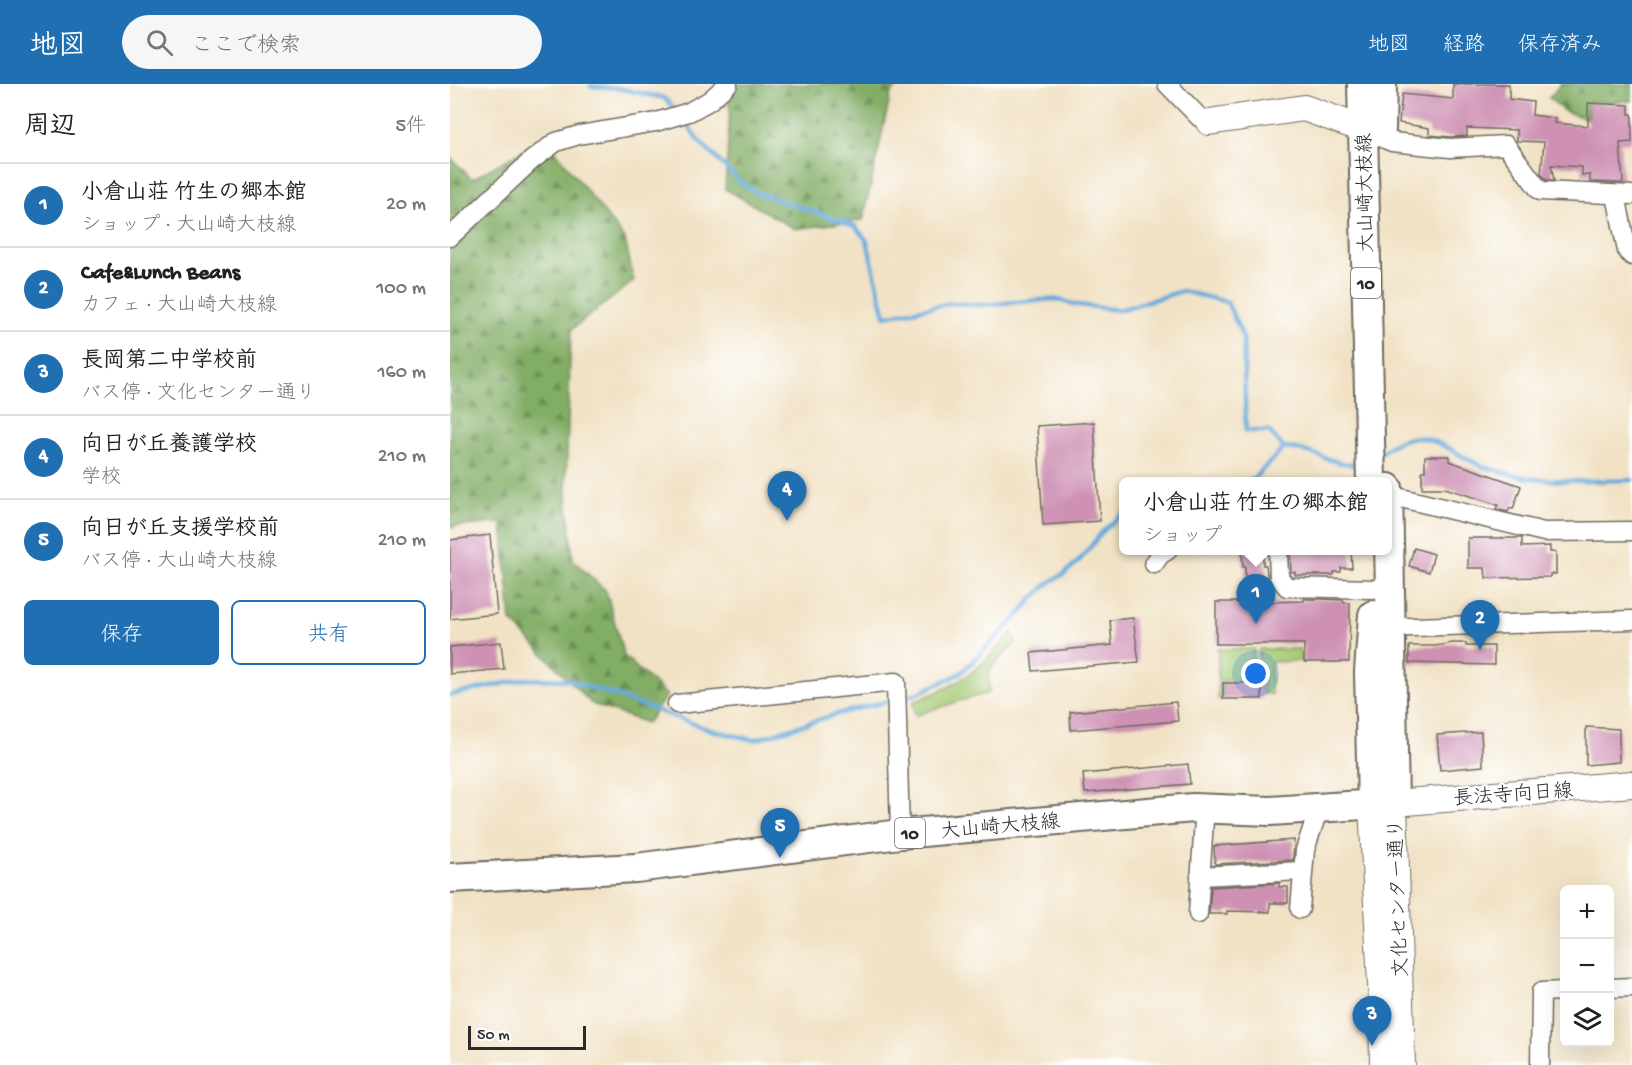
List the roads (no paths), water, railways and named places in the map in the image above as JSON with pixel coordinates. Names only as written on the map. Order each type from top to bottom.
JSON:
[{"type":"main road","name":"大山崎大枝線","points":[[1362,84],[1372,133],[1388,477]]},
{"type":"main road","name":"大山崎大枝線","points":[[1371,477],[1372,133],[1382,84]]},
{"type":"main road","points":[[1373,555],[1374,589],[1382,627]]},
{"type":"main road","points":[[1383,804],[1369,672],[1382,627],[1385,555]]},
{"type":"main road","name":"大山崎大枝線","points":[[450,878],[636,868],[900,834],[1207,807],[1270,811],[1383,804]]},
{"type":"street","points":[[450,237],[532,160],[556,142],[579,135],[656,122],[689,112],[709,101],[728,84]]},
{"type":"street","points":[[1167,84],[1199,117],[1209,122],[1304,108],[1392,142],[1450,148],[1506,145],[1540,191],[1624,195],[1627,251],[1632,256]]},
{"type":"street","points":[[1392,498],[1401,498],[1544,532],[1632,531]]},
{"type":"street","points":[[1154,564],[1160,555]]},
{"type":"street","points":[[1278,555],[1279,577],[1287,587],[1374,589]]},
{"type":"street","points":[[1382,627],[1632,620]]},
{"type":"street","points":[[677,704],[896,682],[900,834]]},
{"type":"street","name":"長法寺向日線","points":[[1383,804],[1632,784]]},
{"type":"street","name":"文化センター通り","points":[[1383,804],[1383,1065]]},
{"type":"street","name":"文化センター通り","points":[[1383,804],[1402,1065]]},
{"type":"street","points":[[1198,914],[1207,807]]},
{"type":"street","points":[[1300,909],[1305,850],[1319,808]]},
{"type":"street","points":[[1200,876],[1302,871]]},
{"type":"street","points":[[1614,988],[1632,987]]},
{"type":"street","points":[[1540,1065],[1541,992],[1560,991]]},
{"type":"waterway","points":[[590,86],[617,88],[664,98],[677,111]]},
{"type":"waterway","points":[[684,119],[698,140],[740,182],[756,192],[855,226],[867,241],[885,316],[952,303],[981,305],[1054,299],[1078,305],[1119,310],[1182,291],[1227,302],[1243,337],[1246,431],[1269,431],[1284,448]]},
{"type":"waterway","points":[[1380,454],[1400,441],[1422,438],[1439,443],[1485,467],[1522,477],[1558,481],[1632,480]]},
{"type":"waterway","points":[[1255,477],[1284,448],[1304,451],[1341,463],[1361,465]]},
{"type":"waterway","points":[[900,698],[916,694],[961,673],[1032,599],[1050,582],[1079,561],[1103,531],[1119,517]]},
{"type":"waterway","points":[[450,695],[525,679],[568,680],[711,730],[754,740],[837,714],[892,700]]},
{"type":"place","name":"向日が丘養護学校","points":[[787,521]]},
{"type":"place","name":"小倉山荘 竹生の郷本館","points":[[1256,624]]},
{"type":"place","name":"Cafe&Lunch Beans","points":[[1480,650]]},
{"type":"place","name":"向日が丘支援学校前","points":[[780,858]]},
{"type":"place","name":"長岡第二中学校前","points":[[1372,1046]]}]
